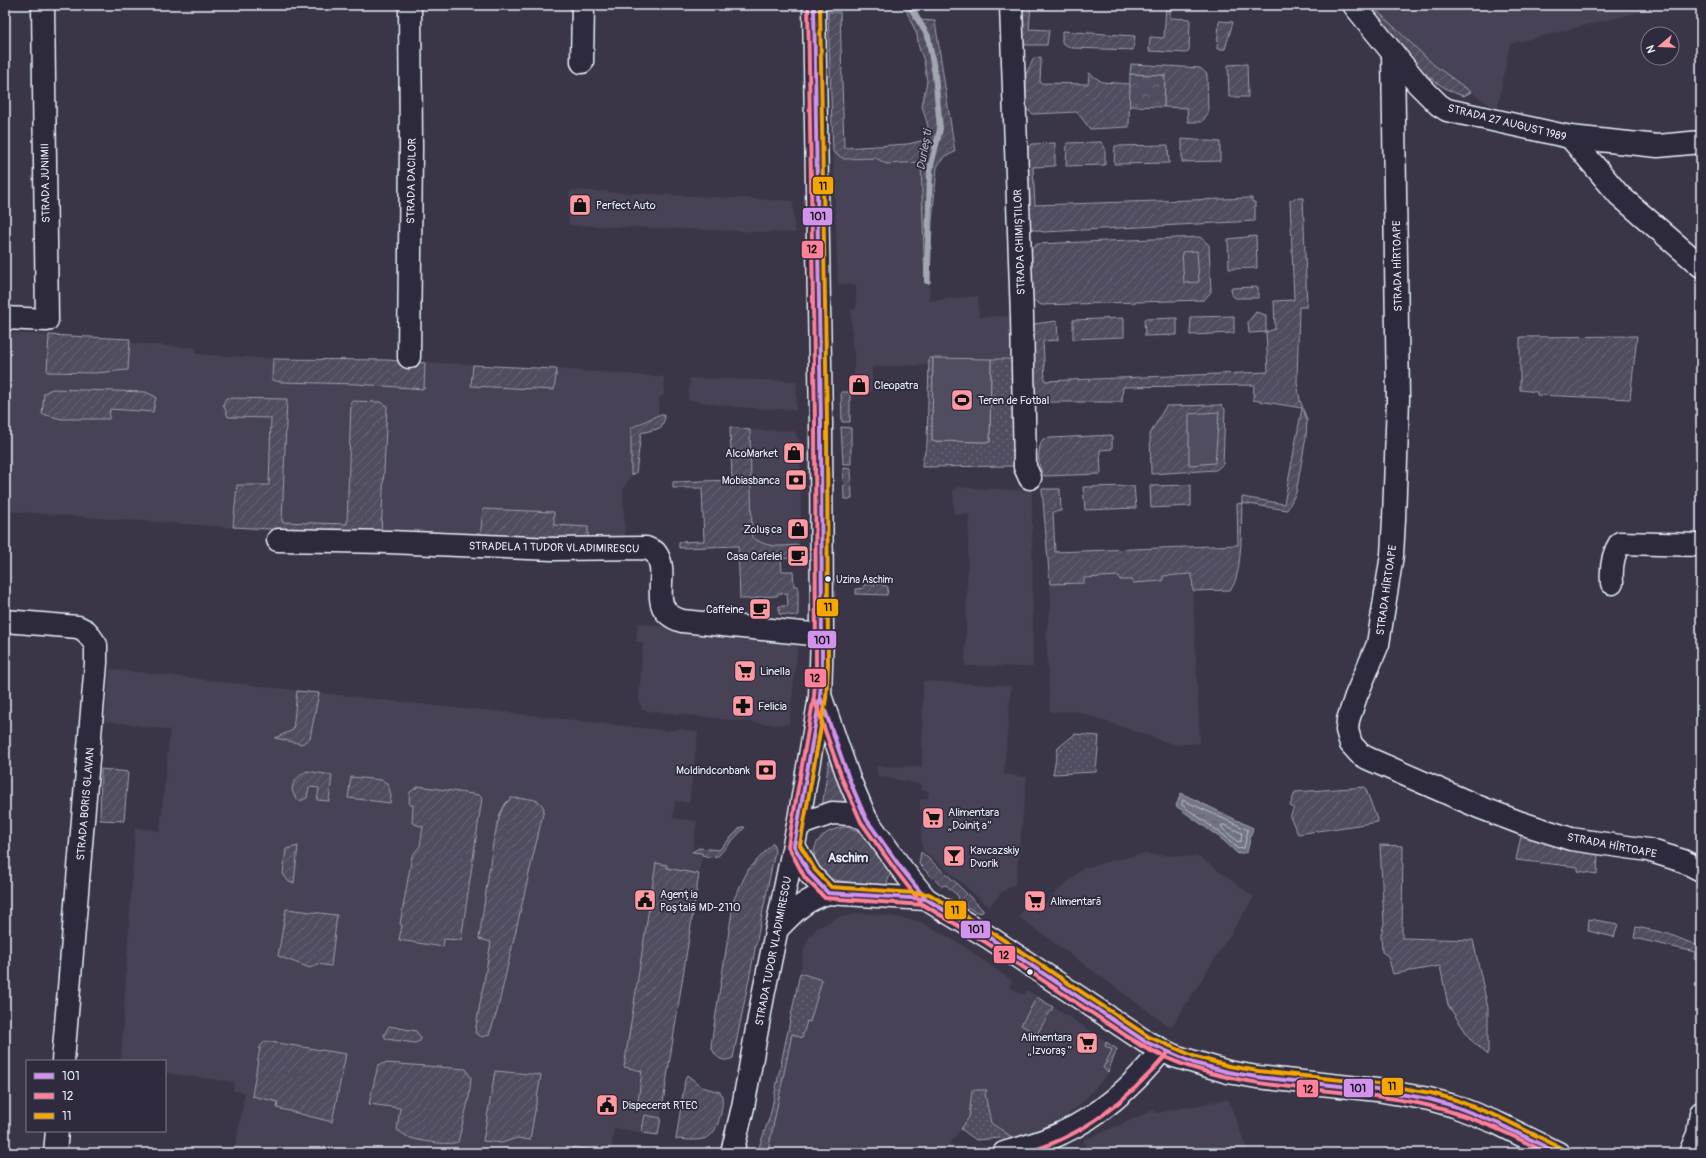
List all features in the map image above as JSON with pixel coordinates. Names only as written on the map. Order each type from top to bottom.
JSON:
[{"type":"street","name":"STRADA JUNIMII","points":[[5,318],[47,320],[43,5]]},
{"type":"street","name":"STRADA DACILOR","points":[[410,5],[412,148],[410,357]]},
{"type":"street","points":[[582,62],[583,5]]},
{"type":"street","name":"STRADA TUDOR VLADIMIRESCU","points":[[732,1153],[743,1107],[763,996],[794,846],[820,697],[822,634],[822,424],[814,5]]},
{"type":"street","name":"STRADA CHIMIȘTILOR","points":[[1011,5],[1022,316],[1025,467],[1030,478]]},
{"type":"street","name":"STRADA 27 AUGUST 1989","points":[[1354,5],[1431,98],[1448,110],[1570,137],[1619,195],[1701,266]]},
{"type":"street","name":"STRADA HÎRTOAPE","points":[[1393,53],[1398,392],[1392,555],[1378,644],[1356,696],[1348,720],[1348,737],[1356,750],[1367,758],[1507,817],[1571,839],[1648,850],[1683,861],[1701,870]]},
{"type":"street","points":[[1570,137],[1658,146],[1701,142]]},
{"type":"street","name":"STRADELA 1 TUDOR VLADIMIRESCU","points":[[278,540],[389,542],[553,548],[646,548],[655,552],[660,562],[663,609],[668,616],[682,621],[822,634]]},
{"type":"street","points":[[1612,583],[1611,572],[1615,550],[1620,544],[1701,546]]},
{"type":"street","name":"STRADA BORIS GLAVAN","points":[[5,621],[78,627],[86,631],[96,645],[92,721],[63,1060]]},
{"type":"street","points":[[820,697],[866,819],[901,868],[926,899],[990,938],[1146,1042],[1194,1063],[1228,1072],[1257,1077],[1390,1092],[1429,1099],[1454,1106],[1497,1123],[1558,1153]]},
{"type":"street","points":[[798,825],[832,813],[851,814],[866,819]]},
{"type":"street","points":[[794,846],[810,874],[828,893]]},
{"type":"street","points":[[778,928],[795,910],[811,898],[828,893],[926,899]]},
{"type":"street","points":[[1004,1153],[1061,1134],[1089,1120],[1133,1084],[1162,1050]]},
{"type":"street","points":[[1690,1153],[1698,1134],[1701,1113]]},
{"type":"street","points":[[55,1153],[57,1132]]},
{"type":"shaded area","points":[[1371,5],[1663,5],[1510,44],[1497,110],[1434,66]]},
{"type":"shaded area","points":[[833,152],[844,159],[876,158],[886,164],[922,162],[925,283],[930,283],[929,301],[978,296],[979,317],[1011,316],[1012,359],[929,358],[929,365],[872,367],[872,392],[850,392],[850,380],[854,379],[854,349],[852,349],[851,310],[856,309],[856,285],[838,284]]},
{"type":"shaded area","points":[[570,190],[793,201],[795,233],[569,225],[568,215]]},
{"type":"shaded area","points":[[5,333],[130,339],[130,343],[196,348],[196,354],[273,359],[387,360],[557,369],[664,377],[664,396],[660,396],[658,415],[631,428],[631,475],[623,490],[625,537],[593,540],[279,531],[5,511]]},
{"type":"shaded area","points":[[690,378],[797,381],[796,410],[736,407],[688,400]]},
{"type":"shaded area","points":[[750,430],[794,431],[800,442],[801,534],[799,534],[799,545],[772,547],[762,544],[752,537]]},
{"type":"shaded area","points":[[957,487],[1032,491],[1033,667],[965,666],[969,514],[954,514],[953,491]]},
{"type":"shaded area","points":[[1192,574],[1200,743],[1175,745],[1075,711],[1050,712],[1046,632],[1051,606],[1050,584],[1084,583],[1084,578],[1120,576],[1133,580],[1133,582],[1163,581],[1163,576]]},
{"type":"shaded area","points":[[638,623],[798,645],[789,724],[776,725],[642,710],[639,699],[643,642],[636,642]]},
{"type":"shaded area","points":[[110,669],[668,731],[678,729],[698,732],[689,803],[675,801],[673,818],[697,821],[692,852],[702,853],[702,855],[658,1135],[614,1128],[611,1153],[234,1153],[245,1093],[233,1090],[234,1082],[166,1073],[166,1060],[121,1059],[135,828],[160,831],[170,730],[105,721]]},
{"type":"shaded area","points":[[923,681],[1011,686],[1004,774],[1027,777],[1015,884],[1001,893],[989,907],[932,857],[924,852],[922,848],[921,832],[923,822],[926,822],[928,814],[920,810],[920,800],[928,798],[929,791],[921,790],[921,784],[878,776],[876,766],[922,767]]},
{"type":"shaded area","points":[[1140,854],[1200,857],[1254,897],[1171,1028],[1019,917],[1026,904],[1038,913],[1049,899],[1083,868]]},
{"type":"shaded area","points":[[864,913],[891,916],[921,922],[959,943],[1012,981],[1009,987],[1024,995],[1027,990],[1091,1031],[1117,1049],[1107,1075],[1079,1106],[1068,1114],[1039,1130],[1012,1137],[991,1124],[985,1094],[972,1090],[969,1118],[943,1153],[767,1153],[792,1033],[802,1038],[807,1021],[810,1022],[821,980],[800,973],[804,948],[810,936],[817,928],[839,917]]},
{"type":"shaded area","points":[[1228,1099],[1247,1149],[1252,1153],[1088,1153],[1084,1140],[1154,1110],[1156,1113]]},
{"type":"green space","points":[[904,5],[915,5],[920,20],[935,21],[955,152],[944,157],[937,167],[932,221],[930,283],[925,283],[921,162],[886,164],[876,158],[844,159],[833,152],[828,12],[840,12],[844,148],[908,144],[925,140],[928,126],[922,106],[927,81],[924,61],[919,48],[917,35]]},
{"type":"green space","points":[[1019,5],[1031,5],[1029,29],[1049,30],[1047,45],[1024,45],[1021,41]]},
{"type":"green space","points":[[1166,5],[1170,5],[1170,18],[1190,19],[1189,50],[1186,53],[1149,51],[1150,37],[1164,38]]},
{"type":"green space","points":[[1367,5],[1371,5],[1434,65],[1471,92],[1464,96],[1450,91],[1436,82],[1410,58]]},
{"type":"green space","points":[[1219,21],[1233,22],[1225,49],[1217,49]]},
{"type":"green space","points":[[1062,31],[1135,36],[1133,50],[1072,48],[1062,43]]},
{"type":"green space","points":[[1041,57],[1040,83],[1088,84],[1089,73],[1102,82],[1130,84],[1129,127],[1090,129],[1077,112],[1033,114],[1026,109],[1026,74],[1034,58]]},
{"type":"green space","points":[[1131,64],[1200,68],[1207,74],[1208,113],[1202,122],[1188,122],[1187,108],[1164,107],[1165,75],[1130,74]]},
{"type":"green space","points":[[1247,64],[1248,97],[1229,97],[1228,65]]},
{"type":"green space","points":[[1130,74],[1165,75],[1164,107],[1129,106]]},
{"type":"green space","points":[[1182,139],[1220,142],[1220,161],[1182,162]]},
{"type":"green space","points":[[1101,142],[1105,148],[1105,165],[1066,166],[1067,143]]},
{"type":"green space","points":[[1055,143],[1055,166],[1033,167],[1035,205],[1252,198],[1252,202],[1255,202],[1255,221],[1044,232],[1026,228],[1026,150],[1032,144]]},
{"type":"green space","points":[[1168,145],[1169,163],[1114,164],[1115,146]]},
{"type":"green space","points":[[1294,198],[1303,198],[1307,307],[1299,307],[1297,383],[1300,400],[1307,420],[1306,437],[1296,493],[1287,510],[1242,503],[1242,497],[1284,504],[1302,408],[1253,400],[1254,385],[1123,387],[1122,402],[1037,402],[1026,325],[1057,321],[1058,340],[1043,341],[1045,381],[1268,372],[1266,332],[1275,329],[1274,301],[1294,300],[1290,200],[1294,200]]},
{"type":"green space","points":[[1256,236],[1257,268],[1229,269],[1228,239]]},
{"type":"green space","points":[[1200,237],[1209,245],[1211,292],[1204,300],[1041,305],[1032,299],[1029,253],[1037,244]]},
{"type":"green space","points":[[1197,251],[1199,282],[1184,283],[1182,252]]},
{"type":"green space","points":[[1258,287],[1258,298],[1235,298],[1232,295],[1231,288]]},
{"type":"green space","points":[[1256,312],[1266,315],[1266,332],[1249,333],[1248,322]]},
{"type":"green space","points":[[1234,316],[1234,333],[1190,335],[1191,317]]},
{"type":"green space","points":[[1124,318],[1124,337],[1073,339],[1073,320]]},
{"type":"green space","points":[[1177,318],[1177,335],[1145,336],[1144,319]]},
{"type":"green space","points":[[49,335],[130,339],[128,370],[96,373],[47,372]]},
{"type":"green space","points":[[1637,336],[1630,399],[1537,395],[1537,392],[1520,390],[1520,337]]},
{"type":"green space","points":[[929,358],[933,358],[932,441],[990,442],[991,359],[1012,359],[1015,466],[922,467],[927,445]]},
{"type":"green space","name":"Teren de Fotbal","points":[[933,358],[991,359],[990,442],[932,441]]},
{"type":"green space","points":[[273,359],[387,360],[425,363],[424,389],[357,384],[281,382],[272,380]]},
{"type":"green space","points":[[473,365],[557,369],[554,390],[471,386]]},
{"type":"green space","points":[[52,389],[146,392],[156,397],[153,412],[110,409],[109,419],[62,419],[42,414],[44,393]]},
{"type":"green space","points":[[841,392],[850,392],[850,422],[842,422]]},
{"type":"green space","points":[[226,398],[287,399],[282,522],[347,524],[351,401],[380,402],[387,406],[381,535],[233,527],[237,485],[269,485],[271,418],[228,417],[223,404]]},
{"type":"green space","points":[[1221,405],[1225,409],[1223,464],[1216,470],[1151,474],[1150,434],[1166,406]]},
{"type":"green space","points":[[1219,412],[1215,463],[1189,465],[1189,414]]},
{"type":"green space","points":[[658,415],[664,415],[665,418],[661,428],[641,433],[636,473],[631,475],[631,428]]},
{"type":"green space","points":[[730,427],[750,430],[752,537],[769,545],[799,545],[799,552],[796,552],[795,560],[792,561],[791,558],[781,559],[782,571],[793,571],[794,586],[798,586],[798,616],[779,614],[779,606],[788,606],[787,593],[778,594],[777,596],[757,597],[757,599],[740,599],[738,546],[679,548],[679,542],[704,541],[702,488],[673,488],[673,482],[732,480]]},
{"type":"green space","points":[[841,427],[851,428],[851,464],[843,464]]},
{"type":"green space","points":[[1112,435],[1112,449],[1100,450],[1101,474],[1044,476],[1039,463],[1039,453],[1043,439]]},
{"type":"green space","points":[[843,468],[851,469],[852,499],[844,499]]},
{"type":"green space","points":[[1191,485],[1191,506],[1151,508],[1150,486]]},
{"type":"green space","points":[[1134,486],[1136,508],[1085,510],[1083,487]]},
{"type":"green space","points":[[1042,489],[1060,489],[1061,511],[1053,512],[1055,552],[1238,545],[1237,504],[1242,503],[1239,562],[1237,574],[1230,590],[1193,591],[1192,574],[1163,576],[1163,581],[1133,583],[1132,580],[1120,580],[1119,576],[1084,578],[1084,583],[1050,584]]},
{"type":"green space","points":[[483,509],[554,512],[554,525],[588,527],[588,540],[480,538]]},
{"type":"green space","points":[[881,584],[888,587],[887,595],[856,594],[856,589],[864,588],[864,585]]},
{"type":"green space","points":[[297,691],[319,693],[310,738],[302,744],[275,738],[293,730]]},
{"type":"green space","points":[[1075,734],[1099,736],[1096,772],[1053,774],[1058,748]]},
{"type":"green space","points":[[830,754],[853,803],[843,802],[822,807]]},
{"type":"green space","points":[[101,769],[128,772],[124,821],[100,820]]},
{"type":"green space","points":[[307,771],[332,775],[329,801],[317,800],[319,788],[309,787],[307,798],[300,801],[295,797],[292,789],[293,785],[298,777]]},
{"type":"green space","points":[[351,777],[382,780],[388,784],[391,796],[390,803],[348,798]]},
{"type":"green space","points":[[419,786],[479,795],[482,798],[461,940],[444,939],[443,947],[399,940],[402,925],[400,924],[412,856],[420,846],[423,827],[412,823],[413,805],[410,805],[409,801],[410,792]]},
{"type":"green space","points":[[1365,787],[1378,822],[1298,834],[1290,817],[1294,808],[1290,806],[1295,792]]},
{"type":"green space","points":[[511,798],[526,798],[535,800],[542,805],[544,809],[497,1012],[489,1035],[482,1037],[475,1033],[491,942],[479,939],[493,843],[500,814],[505,804]]},
{"type":"green space","points":[[741,827],[745,827],[718,856],[709,857],[702,855],[702,853],[692,852],[699,848],[719,850]]},
{"type":"green space","points":[[847,827],[858,831],[892,870],[886,885],[836,880],[825,876],[819,868],[815,860],[814,852],[819,840],[831,831]]},
{"type":"green space","points":[[1522,831],[1588,853],[1598,853],[1597,874],[1578,871],[1578,867],[1516,860]]},
{"type":"green space","points":[[773,843],[775,851],[733,1058],[725,1060],[716,1056],[711,1045],[734,899],[748,870]]},
{"type":"green space","points":[[1380,845],[1403,846],[1402,938],[1473,940],[1488,1008],[1488,1055],[1471,1040],[1448,1005],[1440,966],[1393,974],[1388,956],[1382,952],[1381,935],[1384,923]]},
{"type":"green space","points":[[298,846],[294,883],[289,882],[283,874],[286,849]]},
{"type":"green space","points":[[921,852],[952,879],[983,910],[983,912],[980,913],[971,909],[959,901],[958,896],[946,885],[941,886],[919,864]]},
{"type":"green space","points":[[656,863],[667,865],[667,868],[699,874],[662,1109],[641,1105],[638,1101],[642,1071],[624,1067]]},
{"type":"green space","points":[[286,909],[337,915],[331,966],[317,964],[310,968],[278,956]]},
{"type":"green space","points":[[1589,919],[1618,924],[1614,937],[1588,931]]},
{"type":"green space","points":[[1636,927],[1666,933],[1701,947],[1701,961],[1694,959],[1695,952],[1634,938]]},
{"type":"green space","points":[[800,973],[822,980],[810,1022],[807,1021],[802,1038],[792,1034],[768,1151],[767,1153],[757,1153],[770,1116]]},
{"type":"green space","points":[[1037,997],[1053,1007],[1037,1034],[1021,1025]]},
{"type":"green space","points":[[389,1026],[416,1031],[421,1038],[420,1041],[415,1043],[386,1039],[384,1035]]},
{"type":"green space","points":[[265,1041],[346,1054],[332,1122],[277,1108],[278,1102],[252,1096],[260,1047]]},
{"type":"green space","points":[[1106,1042],[1117,1049],[1108,1072],[1103,1068],[1112,1050],[1105,1046]]},
{"type":"green space","points":[[386,1063],[466,1069],[471,1078],[469,1098],[458,1142],[433,1142],[408,1137],[397,1130],[400,1108],[369,1104],[378,1065]]},
{"type":"green space","points":[[495,1071],[541,1075],[530,1140],[517,1138],[502,1143],[483,1141]]},
{"type":"green space","points":[[687,1075],[702,1087],[720,1092],[722,1097],[721,1113],[715,1130],[711,1135],[700,1140],[676,1139]]},
{"type":"green space","points":[[972,1090],[987,1090],[985,1094],[991,1123],[1012,1137],[976,1140],[961,1129],[969,1117]]},
{"type":"green space","points":[[645,1115],[661,1118],[658,1135],[643,1133],[642,1129]]},
{"type":"green space","points":[[573,1147],[611,1153],[572,1153]]},
{"type":"water","points":[[1181,793],[1253,828],[1247,852],[1238,854],[1223,840],[1176,806]]},
{"type":"waterway","name":"Durlești","points":[[909,5],[928,36],[935,75],[940,129],[930,169],[927,281]]},
{"type":"transit line","name":"12","points":[[808,5],[815,424],[816,665],[814,696],[788,846],[805,878],[825,898],[924,905],[987,943],[1143,1047],[1159,1055]]},
{"type":"transit line","name":"101","points":[[814,5],[821,424],[822,665],[820,697],[794,846],[810,874],[828,893],[926,899],[990,938],[1146,1042],[1194,1063],[1228,1072],[1257,1077],[1377,1090],[1429,1099],[1454,1106],[1497,1123],[1558,1153]]},
{"type":"transit line","name":"11","points":[[820,5],[827,424],[828,665],[826,698],[800,845],[815,870],[831,887],[929,894],[993,933],[1149,1037],[1196,1057],[1229,1066],[1258,1071],[1378,1084],[1431,1093],[1456,1100],[1499,1117],[1561,1148]]},
{"type":"transit line","name":"101","points":[[821,699],[849,779],[866,819],[901,868],[926,899],[944,910]]},
{"type":"transit line","name":"12","points":[[815,702],[843,781],[861,822],[921,903],[942,916]]},
{"type":"transit line","name":"12","points":[[1128,1037],[1177,1062],[1219,1075],[1245,1081],[1375,1096],[1439,1108],[1494,1127],[1546,1153]]},
{"type":"transit line","name":"12","points":[[1025,1153],[1067,1137],[1104,1114],[1137,1086],[1167,1054]]},
{"type":"place","name":"Perfect Auto","points":[[580,205]]},
{"type":"place","name":"Cleopatra","points":[[859,385]]},
{"type":"place","name":"Teren de Fotbal","points":[[962,400]]},
{"type":"place","name":"AlcoMarket","points":[[794,453]]},
{"type":"place","name":"Mobiasbanca","points":[[796,480]]},
{"type":"place","name":"Zolușca","points":[[798,529]]},
{"type":"place","name":"Casa Cafelei","points":[[798,556]]},
{"type":"place","name":"Uzina Aschim","points":[[828,579]]},
{"type":"place","name":"Caffeine","points":[[760,609]]},
{"type":"place","name":"Linella","points":[[745,671]]},
{"type":"place","name":"Felicia","points":[[743,706]]},
{"type":"place","name":"Moldindconbank","points":[[766,770]]},
{"type":"place","name":"Alimentara „Doinița”","points":[[933,818]]},
{"type":"place","name":"Kavcazskiy Dvorik","points":[[954,856]]},
{"type":"place","name":"Agenția Poștală MD-2110","points":[[645,900]]},
{"type":"place","name":"Alimentară","points":[[1035,901]]},
{"type":"place","name":"Alimentara „Izvoraș”","points":[[1087,1043]]},
{"type":"place","name":"Dispecerat RTEC","points":[[607,1105]]},
{"type":"district","name":"Aschim","points":[[848,857]]}]
